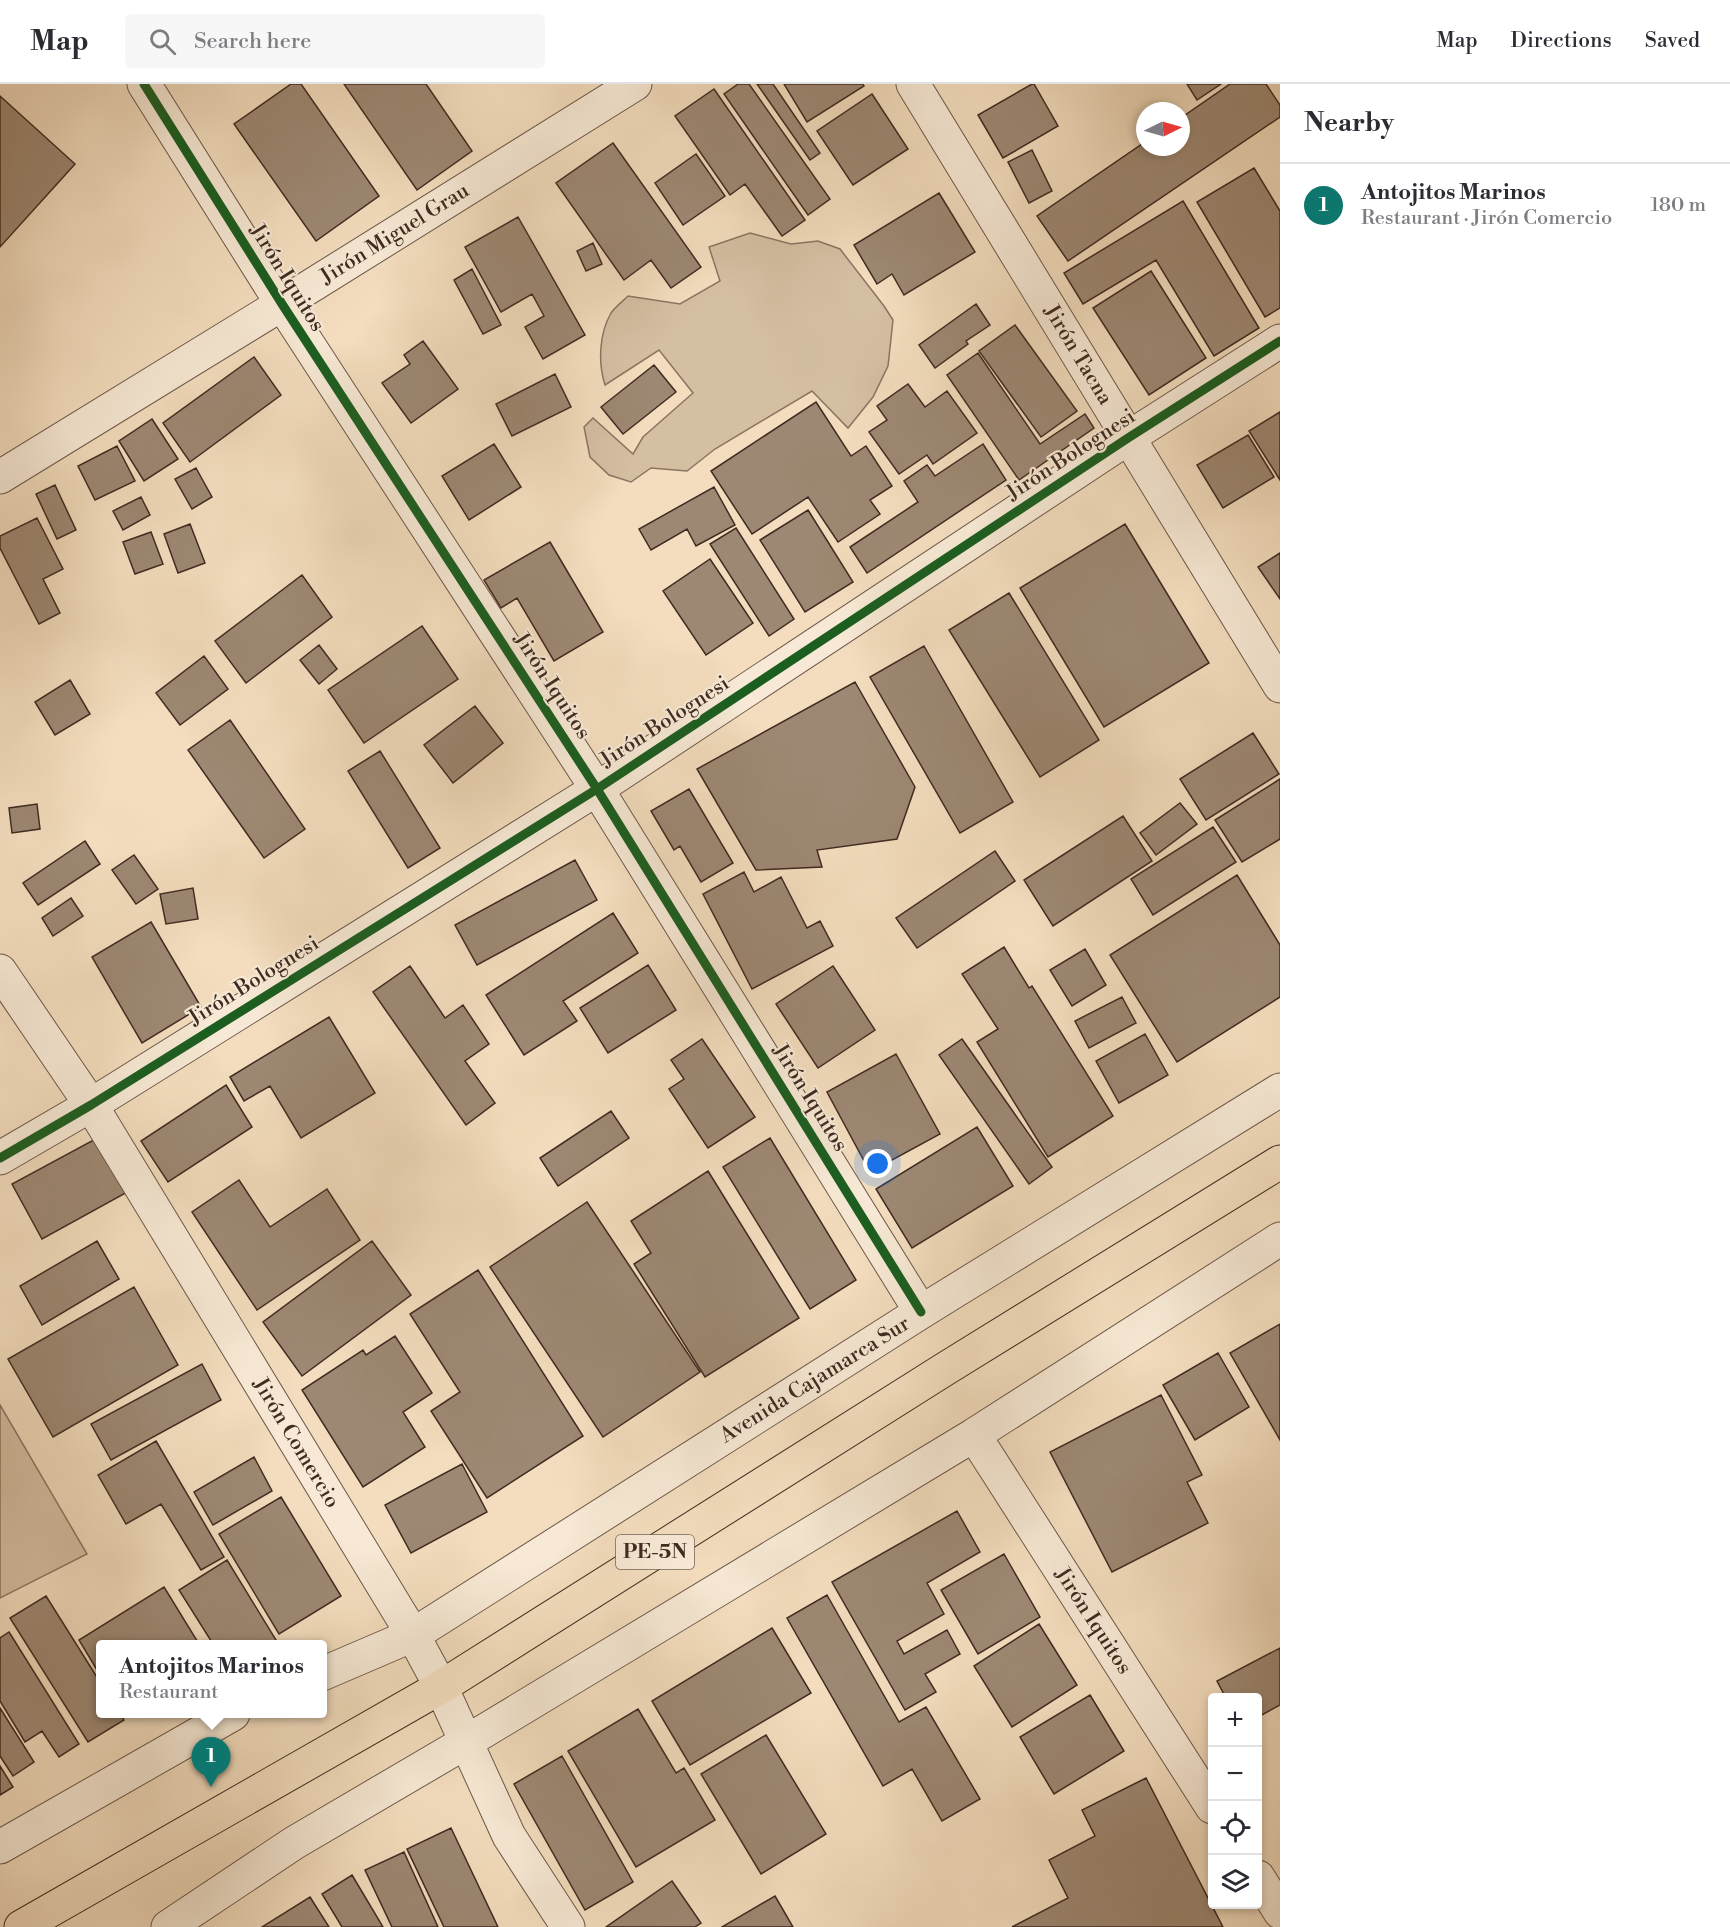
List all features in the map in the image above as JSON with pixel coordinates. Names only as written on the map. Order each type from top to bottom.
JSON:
[{"type":"highway","name":"PE-5N","points":[[21,1927],[441,1687],[945,1369],[1280,1162]]},
{"type":"street","name":"Jirón Iquitos","points":[[144,84],[282,304],[597,789],[921,1312]]},
{"type":"street","name":"Jirón Miguel Grau","points":[[0,477],[635,84]]},
{"type":"street","name":"Jirón Tacna","points":[[913,84],[1280,686]]},
{"type":"street","name":"Jirón Bolognesi","points":[[0,1158],[91,1105],[597,789],[1128,438],[1280,341]]},
{"type":"street","name":"Jirón Comercio","points":[[0,971],[91,1105],[413,1635],[441,1687],[509,1836],[568,1927]]},
{"type":"street","name":"Avenida Cajamarca Sur","points":[[327,1672],[413,1635],[921,1312],[1280,1090]]},
{"type":"street","points":[[168,1927],[294,1843],[974,1435],[1280,1239]]},
{"type":"street","name":"Jirón Iquitos","points":[[974,1435],[1208,1801]]},
{"type":"street","points":[[0,1847],[223,1718]]},
{"type":"street","points":[[1262,1885],[1280,1912]]},
{"type":"shaded area","points":[[750,233],[791,244],[818,241],[840,249],[884,306],[893,320],[888,366],[873,397],[848,428],[812,391],[715,449],[687,471],[651,468],[631,482],[609,475],[590,457],[584,427],[593,418],[633,454],[643,437],[693,393],[659,350],[605,385],[601,367],[601,349],[604,330],[611,313],[628,296],[680,304],[720,281],[709,247]]},
{"type":"shaded area","points":[[0,1405],[87,1554],[0,1598]]},
{"type":"building","points":[[291,84],[301,84],[379,196],[316,241],[234,124]]},
{"type":"building","points":[[344,84],[426,84],[472,151],[417,190]]},
{"type":"building","points":[[738,84],[749,84],[830,199],[808,215],[724,94]]},
{"type":"building","points":[[757,84],[773,84],[820,153],[810,160]]},
{"type":"building","points":[[784,84],[863,84],[864,86],[807,122]]},
{"type":"building","points":[[1032,84],[1058,126],[1003,158],[978,115]]},
{"type":"building","points":[[1187,84],[1221,84],[1197,100]]},
{"type":"building","points":[[1230,84],[1266,84],[1280,105],[1280,117],[1068,261],[1037,216],[1136,148],[1136,156],[1190,156],[1190,112]]},
{"type":"building","points":[[714,89],[805,220],[782,236],[745,184],[730,195],[675,116]]},
{"type":"building","points":[[872,94],[908,149],[853,185],[817,131]]},
{"type":"building","points":[[0,96],[75,164],[0,247]]},
{"type":"building","points":[[613,143],[701,267],[671,288],[651,260],[624,280],[556,183]]},
{"type":"building","points":[[1032,150],[1052,191],[1029,203],[1008,162]]},
{"type":"building","points":[[696,154],[725,196],[683,225],[655,183]]},
{"type":"building","points":[[1254,168],[1280,211],[1280,308],[1265,317],[1197,202]]},
{"type":"building","points":[[939,193],[975,252],[904,295],[892,274],[877,284],[854,245]]},
{"type":"building","points":[[1183,201],[1259,328],[1214,356],[1156,260],[1083,304],[1064,273]]},
{"type":"building","points":[[518,217],[585,335],[543,359],[525,327],[544,316],[532,294],[501,312],[465,247]]},
{"type":"building","points":[[593,243],[602,264],[586,271],[577,251]]},
{"type":"building","points":[[472,269],[501,325],[483,334],[454,280]]},
{"type":"building","points":[[1151,271],[1206,358],[1149,395],[1093,308]]},
{"type":"building","points":[[976,304],[990,325],[966,341],[968,344],[935,368],[919,345]]},
{"type":"building","points":[[1015,325],[1077,411],[1041,437],[979,351]]},
{"type":"building","points":[[423,341],[458,389],[411,423],[382,383],[410,364],[404,355]]},
{"type":"building","points":[[978,353],[1040,444],[1085,414],[1094,428],[1019,480],[947,375]]},
{"type":"building","points":[[254,357],[281,395],[190,462],[163,423]]},
{"type":"building","points":[[654,365],[676,392],[623,434],[601,407]]},
{"type":"building","points":[[555,374],[571,407],[512,436],[496,404]]},
{"type":"building","points":[[908,384],[925,407],[947,391],[977,433],[933,464],[927,455],[899,474],[869,432],[887,420],[877,406]]},
{"type":"building","points":[[816,402],[851,456],[866,446],[892,486],[870,500],[880,514],[838,542],[808,497],[752,534],[711,471]]},
{"type":"building","points":[[1280,412],[1280,480],[1249,431]]},
{"type":"building","points":[[152,419],[178,459],[144,481],[119,441]]},
{"type":"building","points":[[1248,435],[1274,477],[1223,508],[1197,465]]},
{"type":"building","points":[[494,444],[521,487],[469,520],[442,476]]},
{"type":"building","points":[[983,444],[1006,480],[867,573],[850,547],[918,502],[904,481],[927,465],[935,476]]},
{"type":"building","points":[[117,446],[135,481],[95,500],[78,466]]},
{"type":"building","points":[[196,468],[212,497],[192,509],[175,479]]},
{"type":"building","points":[[55,485],[76,530],[57,539],[36,494]]},
{"type":"building","points":[[714,487],[735,525],[696,546],[687,529],[651,550],[639,529]]},
{"type":"building","points":[[141,497],[150,515],[123,530],[113,511]]},
{"type":"building","points":[[808,510],[853,582],[805,612],[760,540]]},
{"type":"building","points":[[37,518],[63,569],[43,579],[60,613],[39,624],[0,548],[0,536]]},
{"type":"building","points":[[190,524],[205,563],[178,573],[164,534]]},
{"type":"building","points":[[1125,524],[1209,663],[1104,727],[1020,588]]},
{"type":"building","points":[[736,528],[794,619],[769,636],[710,544]]},
{"type":"building","points":[[151,532],[163,564],[135,574],[123,542]]},
{"type":"building","points":[[550,542],[603,632],[554,661],[517,598],[501,608],[484,580]]},
{"type":"building","points":[[1280,553],[1280,599],[1258,567]]},
{"type":"building","points":[[710,559],[753,623],[706,655],[663,591]]},
{"type":"building","points":[[302,575],[332,617],[246,683],[215,641]]},
{"type":"building","points":[[1009,593],[1099,740],[1040,777],[949,630]]},
{"type":"building","points":[[422,626],[458,679],[364,743],[328,690]]},
{"type":"building","points":[[319,645],[337,669],[319,684],[300,660]]},
{"type":"building","points":[[924,646],[1013,802],[960,833],[870,677]]},
{"type":"building","points":[[204,656],[228,689],[180,725],[156,693]]},
{"type":"building","points":[[70,680],[90,714],[55,735],[35,702]]},
{"type":"building","points":[[855,682],[915,787],[897,839],[817,850],[822,867],[756,870],[697,769]]},
{"type":"building","points":[[475,706],[503,743],[453,783],[424,745]]},
{"type":"building","points":[[230,720],[305,829],[264,858],[188,750]]},
{"type":"building","points":[[1253,733],[1279,774],[1206,820],[1180,779]]},
{"type":"building","points":[[380,751],[440,848],[408,868],[348,771]]},
{"type":"building","points":[[1280,779],[1280,839],[1242,862],[1215,820]]},
{"type":"building","points":[[689,789],[733,863],[701,882],[680,846],[674,850],[651,811]]},
{"type":"building","points":[[1180,803],[1197,824],[1156,855],[1140,833]]},
{"type":"building","points":[[37,804],[40,829],[12,833],[9,808]]},
{"type":"building","points":[[1123,816],[1152,861],[1053,926],[1024,880]]},
{"type":"building","points":[[1213,827],[1236,862],[1153,915],[1131,879]]},
{"type":"building","points":[[85,841],[100,864],[38,905],[23,883]]},
{"type":"building","points":[[995,851],[1015,881],[917,948],[896,918]]},
{"type":"building","points":[[134,855],[158,889],[136,904],[112,870]]},
{"type":"building","points":[[575,860],[597,900],[477,965],[455,925]]},
{"type":"building","points":[[744,872],[754,892],[781,877],[807,928],[820,921],[833,946],[752,989],[703,894]]},
{"type":"building","points":[[1237,875],[1280,945],[1280,997],[1177,1062],[1110,955]]},
{"type":"building","points":[[193,888],[198,919],[166,924],[160,894]]},
{"type":"building","points":[[71,898],[83,916],[53,936],[42,918]]},
{"type":"building","points":[[613,913],[638,953],[563,1001],[577,1021],[524,1055],[486,995]]},
{"type":"building","points":[[151,922],[201,1007],[142,1043],[92,957]]},
{"type":"building","points":[[1004,947],[1029,988],[1032,986],[1113,1116],[1048,1157],[977,1042],[998,1029],[962,974]]},
{"type":"building","points":[[1085,949],[1106,985],[1072,1006],[1050,970]]},
{"type":"building","points":[[648,965],[676,1010],[608,1053],[580,1008]]},
{"type":"building","points":[[410,966],[445,1018],[463,1005],[489,1044],[465,1061],[495,1103],[466,1125],[373,992]]},
{"type":"building","points":[[833,966],[875,1030],[818,1068],[776,1004]]},
{"type":"building","points":[[1122,997],[1136,1023],[1089,1048],[1075,1021]]},
{"type":"building","points":[[329,1017],[375,1093],[301,1138],[270,1086],[244,1101],[230,1077]]},
{"type":"building","points":[[1145,1034],[1168,1075],[1119,1103],[1096,1061]]},
{"type":"building","points":[[702,1039],[755,1117],[708,1148],[669,1089],[684,1079],[671,1060]]},
{"type":"building","points":[[962,1039],[1052,1167],[1029,1184],[939,1055]]},
{"type":"building","points":[[896,1054],[940,1134],[870,1172],[827,1092]]},
{"type":"building","points":[[226,1085],[252,1127],[168,1182],[141,1141]]},
{"type":"building","points":[[611,1111],[629,1138],[558,1186],[540,1158]]},
{"type":"building","points":[[977,1127],[1013,1186],[912,1248],[876,1189]]},
{"type":"building","points":[[101,1136],[131,1190],[42,1239],[12,1184]]},
{"type":"building","points":[[770,1138],[856,1280],[810,1309],[723,1167]]},
{"type":"building","points":[[708,1171],[799,1318],[705,1377],[634,1264],[651,1253],[631,1221]]},
{"type":"building","points":[[239,1180],[270,1227],[327,1189],[360,1240],[257,1310],[192,1212]]},
{"type":"building","points":[[587,1202],[700,1372],[603,1437],[490,1267]]},
{"type":"building","points":[[97,1241],[119,1279],[42,1325],[20,1286]]},
{"type":"building","points":[[372,1241],[411,1295],[302,1376],[263,1322]]},
{"type":"building","points":[[478,1270],[583,1436],[487,1498],[431,1411],[460,1392],[410,1314]]},
{"type":"building","points":[[134,1287],[178,1365],[53,1437],[8,1359]]},
{"type":"building","points":[[1280,1324],[1280,1440],[1230,1353]]},
{"type":"building","points":[[395,1336],[432,1393],[403,1412],[425,1447],[363,1487],[302,1390],[363,1350],[366,1355]]},
{"type":"building","points":[[1218,1353],[1249,1407],[1195,1440],[1163,1385]]},
{"type":"building","points":[[202,1364],[221,1400],[111,1460],[91,1424]]},
{"type":"building","points":[[1161,1395],[1202,1475],[1187,1482],[1208,1523],[1112,1572],[1050,1452]]},
{"type":"building","points":[[156,1441],[224,1557],[201,1570],[161,1504],[126,1524],[98,1475]]},
{"type":"building","points":[[254,1457],[272,1491],[213,1525],[194,1492]]},
{"type":"building","points":[[462,1464],[487,1512],[411,1553],[385,1505]]},
{"type":"building","points":[[281,1497],[341,1596],[279,1634],[219,1534]]},
{"type":"building","points":[[957,1511],[980,1552],[927,1583],[944,1614],[897,1641],[904,1654],[947,1630],[960,1654],[925,1674],[936,1692],[905,1710],[832,1582]]},
{"type":"building","points":[[1004,1554],[1040,1617],[978,1654],[941,1590]]},
{"type":"building","points":[[227,1560],[276,1640],[210,1640],[179,1590]]},
{"type":"building","points":[[164,1587],[197,1640],[96,1640],[96,1668],[79,1640]]},
{"type":"building","points":[[827,1595],[899,1722],[926,1707],[980,1799],[942,1821],[912,1769],[883,1786],[787,1618]]},
{"type":"building","points":[[46,1596],[96,1676],[96,1718],[123,1718],[124,1720],[88,1742],[10,1618]]},
{"type":"building","points":[[1039,1624],[1077,1685],[1012,1727],[974,1666]]},
{"type":"building","points":[[772,1628],[811,1693],[690,1765],[652,1701]]},
{"type":"building","points":[[9,1632],[79,1744],[59,1757],[42,1731],[25,1742],[0,1701],[0,1638]]},
{"type":"building","points":[[1280,1648],[1280,1705],[1262,1715],[1262,1693],[1223,1693],[1217,1681]]},
{"type":"building","points":[[1090,1695],[1124,1751],[1054,1794],[1020,1737]]},
{"type":"building","points":[[0,1708],[34,1762],[13,1776],[0,1756]]},
{"type":"building","points":[[638,1709],[676,1773],[684,1768],[715,1820],[636,1867],[568,1751]]},
{"type":"building","points":[[766,1735],[826,1834],[761,1874],[701,1774]]},
{"type":"building","points":[[562,1756],[633,1882],[585,1910],[514,1784]]},
{"type":"building","points":[[0,1766],[13,1787],[0,1795]]},
{"type":"building","points":[[1146,1778],[1208,1898],[1208,1909],[1214,1909],[1223,1927],[1012,1927],[1068,1898],[1049,1860],[1095,1836],[1082,1810]]},
{"type":"building","points":[[451,1828],[498,1927],[444,1927],[407,1849]]},
{"type":"building","points":[[404,1852],[438,1927],[392,1927],[365,1870]]},
{"type":"building","points":[[352,1875],[383,1927],[342,1927],[322,1894]]},
{"type":"building","points":[[672,1881],[701,1923],[695,1927],[606,1927]]},
{"type":"building","points":[[775,1896],[793,1927],[722,1927]]},
{"type":"building","points":[[310,1897],[329,1927],[262,1927]]},
{"type":"cycle path","points":[[144,84],[282,304],[597,789],[921,1312]]},
{"type":"cycle path","points":[[0,1158],[91,1105],[597,789],[1128,438],[1280,341]]},
{"type":"place","name":"Antojitos Marinos","points":[[211,1787]]}]
